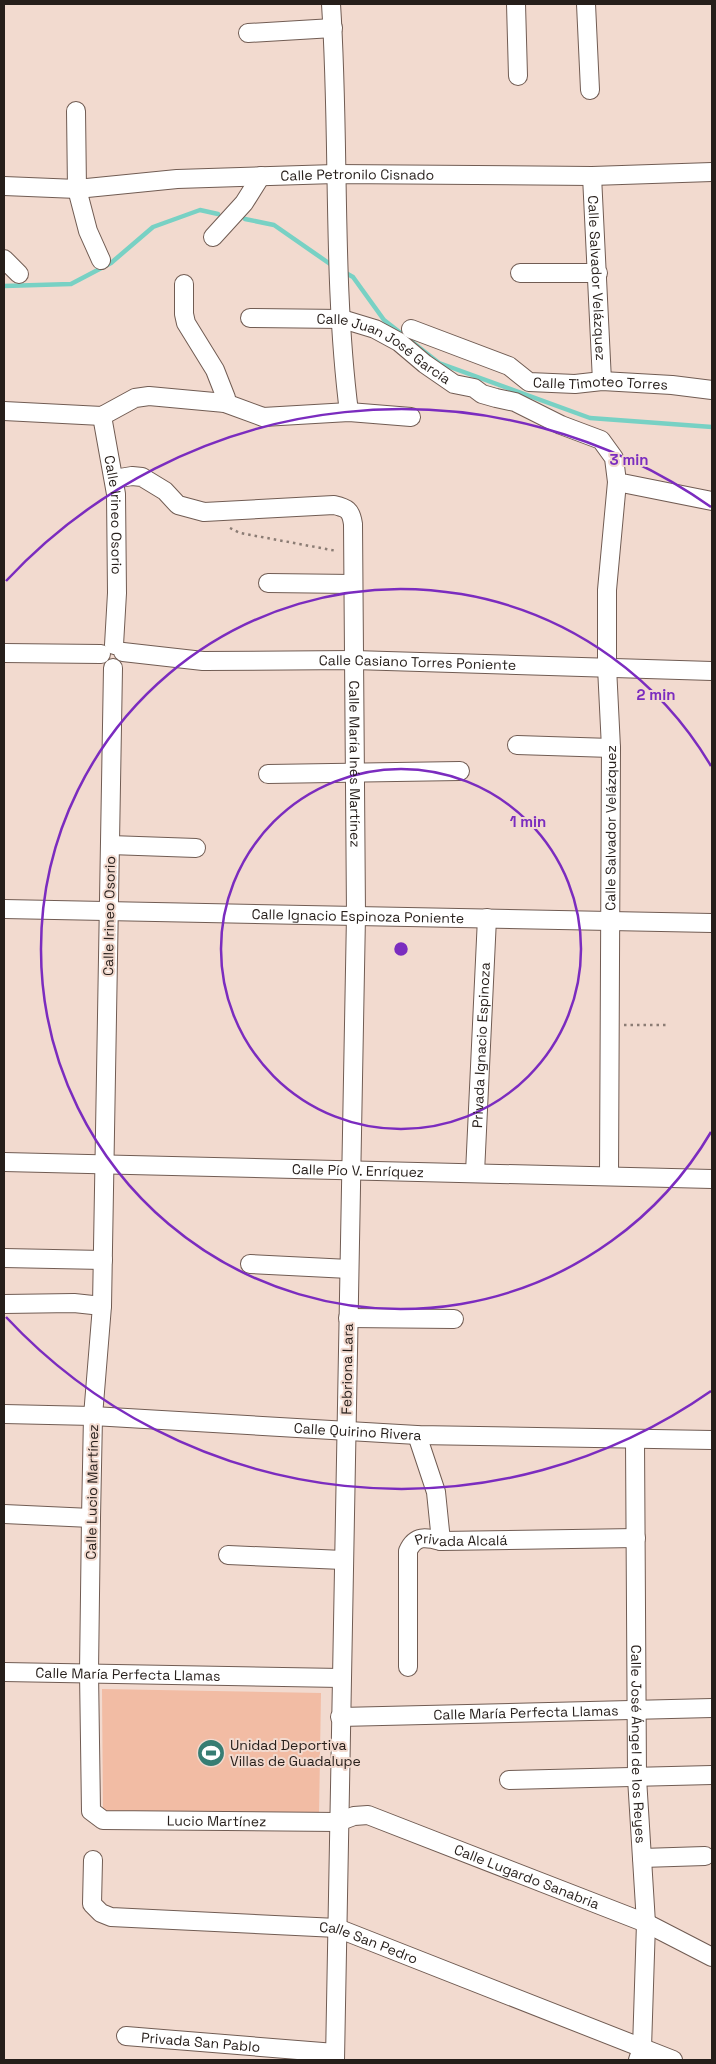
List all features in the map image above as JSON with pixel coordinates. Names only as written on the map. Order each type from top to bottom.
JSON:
[{"type":"street","points":[[331,4],[335,174],[343,369],[349,412]]},
{"type":"street","points":[[516,4],[518,76]]},
{"type":"street","points":[[586,4],[590,90]]},
{"type":"street","points":[[248,33],[333,28]]},
{"type":"street","points":[[76,111],[77,189],[88,231],[101,260]]},
{"type":"street","name":"Calle Petronilo Cisnado","points":[[4,186],[77,189],[177,179],[335,174],[592,176],[712,172]]},
{"type":"street","points":[[213,237],[244,204],[260,176]]},
{"type":"street","name":"Calle Salvador Velázquez","points":[[592,176],[602,381]]},
{"type":"street","points":[[4,259],[19,274]]},
{"type":"street","points":[[520,273],[598,273]]},
{"type":"street","points":[[184,284],[184,314],[186,323],[215,370],[226,398],[225,403]]},
{"type":"street","name":"Calle Juan José García","points":[[250,318],[342,319],[375,329],[399,342],[424,364],[454,384],[474,388],[482,394],[515,402],[561,425],[601,440],[614,458],[617,482]]},
{"type":"street","name":"Calle Timoteo Torres","points":[[411,329],[509,366],[529,382],[575,384],[602,381],[672,385],[712,390]]},
{"type":"street","points":[[515,402],[529,382]]},
{"type":"street","points":[[4,411],[102,416],[135,398],[149,396],[225,403],[263,418],[349,412],[411,417]]},
{"type":"street","name":"Calle Irineo Osorio","points":[[102,416],[114,479],[116,593],[113,650],[103,664],[113,668],[105,1164]]},
{"type":"street","name":"Calle María Inés Martínez","points":[[114,479],[132,476],[142,477],[165,491],[178,506],[204,512],[334,505],[347,508],[351,513],[353,524],[356,915]]},
{"type":"street","points":[[617,482],[712,501]]},
{"type":"street","name":"Calle Salvador Velázquez","points":[[609,1176],[611,921],[607,590],[617,482]]},
{"type":"street","points":[[268,583],[353,584]]},
{"type":"street","name":"Calle Casiano Torres Poniente","points":[[4,653],[113,650],[203,661],[354,660],[712,672]]},
{"type":"street","points":[[517,744],[610,748]]},
{"type":"street","points":[[268,774],[355,771],[460,771]]},
{"type":"street","points":[[110,845],[196,848]]},
{"type":"street","name":"Calle Ignacio Espinoza Poniente","points":[[4,909],[712,923]]},
{"type":"street","name":"Febriona Lara","points":[[335,2057],[356,915]]},
{"type":"street","name":"Privada Ignacio Espinoza","points":[[475,1173],[487,918]]},
{"type":"street","name":"Calle Pío V. Enríquez","points":[[4,1162],[712,1179]]},
{"type":"street","name":"Calle Lucio Martínez","points":[[96,1817],[91,1811],[89,1672],[91,1518],[94,1416],[102,1306],[105,1164]]},
{"type":"street","points":[[4,1258],[103,1260]]},
{"type":"street","points":[[250,1264],[349,1269]]},
{"type":"street","points":[[4,1304],[74,1303],[102,1306]]},
{"type":"street","points":[[348,1318],[454,1319]]},
{"type":"street","name":"Calle Quirino Rivera","points":[[4,1414],[94,1416],[417,1435],[712,1440]]},
{"type":"street","points":[[417,1435],[436,1492],[441,1541]]},
{"type":"street","name":"Calle José Ángel de los Reyes","points":[[635,1440],[637,1778],[646,1923],[640,2054]]},
{"type":"street","points":[[4,1514],[91,1518]]},
{"type":"street","name":"Privada Alcalá","points":[[408,1667],[408,1551],[411,1545],[420,1538],[441,1541],[636,1538]]},
{"type":"street","points":[[228,1555],[343,1560]]},
{"type":"street","name":"Calle María Perfecta Llamas","points":[[4,1672],[89,1672],[341,1678]]},
{"type":"street","name":"Calle María Perfecta Llamas","points":[[340,1717],[712,1708]]},
{"type":"street","points":[[509,1780],[712,1775]]},
{"type":"street","name":"Calle Lugardo Sanabria","points":[[338,1822],[354,1816],[368,1815],[646,1923],[712,1957]]},
{"type":"street","name":"Lucio Martínez","points":[[96,1817],[103,1820],[338,1822]]},
{"type":"street","points":[[642,1858],[705,1856]]},
{"type":"street","name":"Calle San Pedro","points":[[93,1860],[92,1904],[101,1912],[111,1917],[337,1928],[640,2054],[673,2060]]},
{"type":"street","name":"Privada San Pablo","points":[[126,2036],[335,2057]]},
{"type":"path","points":[[225,525],[240,533],[353,554]]},
{"type":"path","points":[[610,1025],[666,1025]]},
{"type":"shaded area","name":"Unidad Deportiva Villas de Guadalupe","points":[[102,1689],[321,1693],[319,1816],[103,1813]]},
{"type":"waterway","points":[[4,286],[71,284],[111,263],[153,227],[200,210],[218,214]]},
{"type":"waterway","points":[[245,219],[274,225],[333,266]]},
{"type":"waterway","points":[[344,272],[353,277],[384,320],[439,363],[590,418],[712,427]]},
{"type":"place","name":"Unidad Deportiva Villas de Guadalupe","points":[[211,1753]]}]
